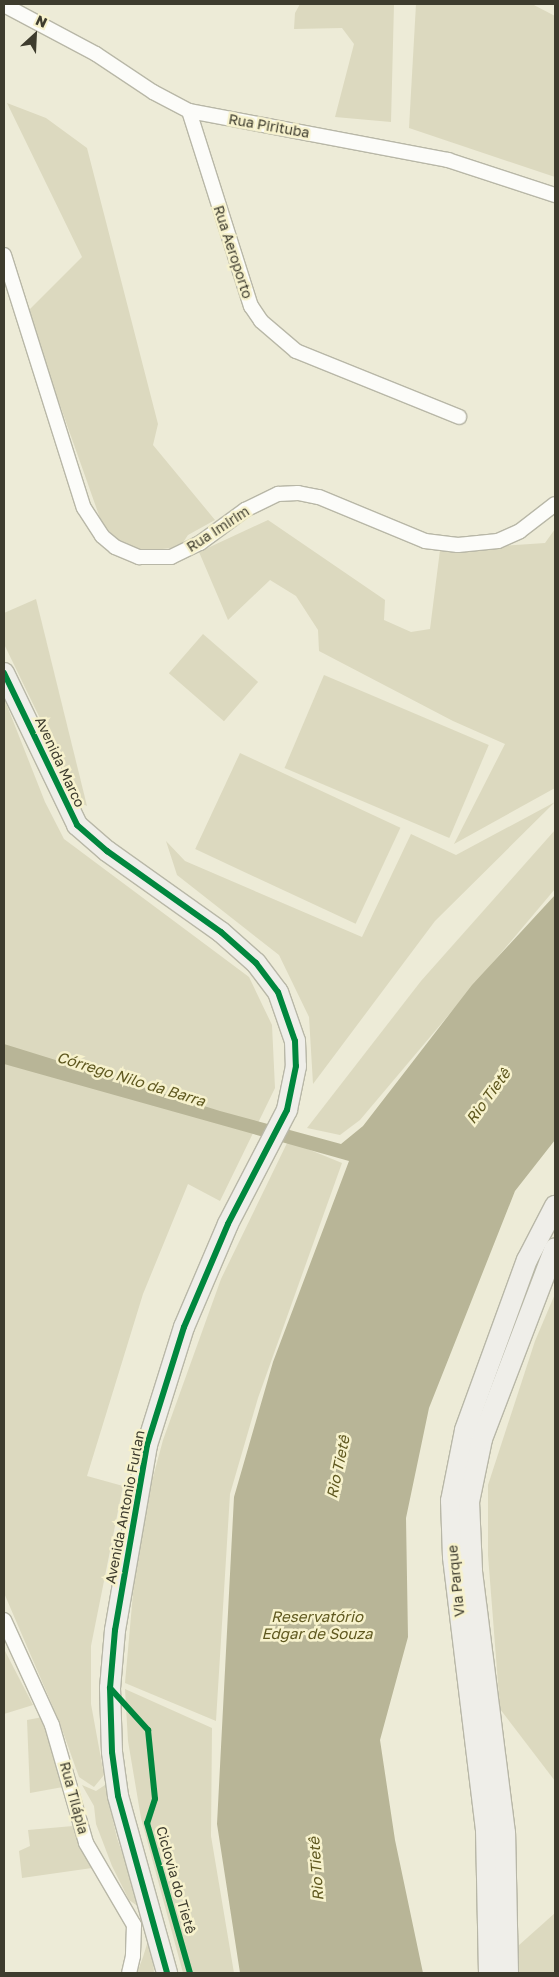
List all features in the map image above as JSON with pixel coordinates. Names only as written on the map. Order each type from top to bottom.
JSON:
[{"type":"main road","name":"Avenida Marco","points":[[4,673],[67,809],[77,825],[107,851]]},
{"type":"main road","name":"Avenida Antonio Furlan","points":[[107,851],[221,932],[256,963],[278,992],[295,1041],[296,1066],[287,1110],[228,1224],[184,1327],[150,1436],[115,1630],[110,1688],[112,1752],[118,1796],[167,1973]]},
{"type":"main road","name":"Via Parque","points":[[489,1973],[486,1830],[455,1575],[451,1501],[465,1430],[527,1260],[555,1206]]},
{"type":"main road","name":"Via Parque","points":[[508,1973],[505,1834],[472,1570],[469,1502],[482,1439],[555,1248]]},
{"type":"street","name":"Rua Pirituba","points":[[4,5],[96,54],[153,92],[189,111],[448,160],[555,195]]},
{"type":"street","name":"Rua Aeroporto","points":[[189,111],[250,306],[260,320],[296,350],[460,417]]},
{"type":"street","name":"Rua Imirim","points":[[4,255],[84,508],[102,536],[115,547],[140,557],[171,557],[200,543],[245,510],[278,494],[298,492],[319,497],[425,541],[458,545],[498,541],[520,531],[555,504]]},
{"type":"street","name":"Rua Tilápia","points":[[4,1620],[52,1725],[86,1844],[134,1925],[129,1973]]},
{"type":"shaded area","points":[[300,4],[394,4],[391,122],[335,117],[354,44],[342,28],[294,29],[295,13]]},
{"type":"shaded area","points":[[416,4],[532,4],[555,16],[555,177],[409,128]]},
{"type":"shaded area","points":[[7,103],[46,118],[87,148],[158,424],[153,445],[215,520],[188,535],[180,547],[145,551],[120,544],[101,521],[27,312],[82,257]]},
{"type":"shaded area","points":[[268,520],[385,600],[384,620],[411,632],[430,629],[440,550],[545,543],[555,529],[555,788],[454,844],[505,744],[453,721],[319,651],[318,630],[296,596],[270,580],[228,620],[199,552]]},
{"type":"shaded area","points":[[36,599],[87,806],[81,803],[4,644],[4,613]]},
{"type":"shaded area","points":[[203,634],[258,682],[224,721],[169,673]]},
{"type":"shaded area","points":[[324,675],[489,745],[449,838],[285,768]]},
{"type":"shaded area","points":[[4,698],[45,802],[64,839],[249,977],[272,1025],[275,1088],[220,1201],[188,1184],[143,1294],[87,1476],[123,1486],[91,1646],[91,1704],[104,1775],[94,1787],[79,1777],[59,1721],[4,1593]]},
{"type":"shaded area","points":[[240,753],[400,828],[356,924],[195,849]]},
{"type":"shaded area","points":[[555,802],[435,921],[313,1084],[309,1017],[279,955],[177,875],[166,841],[185,861],[362,937],[411,834],[456,855]]},
{"type":"shaded area","points":[[555,830],[555,889],[360,1120],[340,1135],[307,1128],[421,981]]},
{"type":"shaded area","points":[[288,1141],[342,1163],[258,1398],[230,1494],[216,1721],[125,1683],[135,1571],[149,1492],[163,1440],[221,1279]]},
{"type":"shaded area","points":[[555,1294],[555,1781],[500,1709],[488,1555],[488,1485],[535,1341]]},
{"type":"shaded area","points":[[4,1649],[33,1705],[4,1714]]},
{"type":"shaded area","points":[[125,1689],[212,1728],[211,1836],[234,1973],[183,1973],[141,1818],[128,1741]]},
{"type":"shaded area","points":[[43,1717],[63,1787],[30,1793],[27,1720]]},
{"type":"shaded area","points":[[82,1785],[96,1791],[105,1785],[117,1838],[142,1909],[129,1900],[112,1866],[96,1824],[94,1806]]},
{"type":"shaded area","points":[[73,1826],[92,1868],[22,1878],[19,1851],[30,1846],[28,1830]]},
{"type":"shaded area","points":[[555,1913],[555,1973],[518,1973],[518,1946]]},
{"type":"shaded area","points":[[151,1931],[154,1973],[137,1973],[143,1957]]},
{"type":"water","name":"Reservatório Edgar de Souza","points":[[555,895],[555,1140],[515,1191],[429,1408],[406,1518],[408,1637],[380,1740],[395,1840],[423,1973],[240,1973],[217,1824],[234,1497],[273,1362],[349,1161],[4,1064],[4,1044],[220,1111],[341,1144],[363,1126],[472,985]]},
{"type":"cycle path","points":[[4,673],[77,825],[107,851],[221,932],[256,963],[278,992],[295,1041],[296,1066],[287,1110],[228,1224],[184,1327],[147,1445],[115,1630],[110,1688],[112,1752],[118,1796],[167,1973]]},
{"type":"cycle path","name":"Ciclovia do Tietê","points":[[110,1688],[148,1730],[155,1799],[147,1823],[190,1973]]},
{"type":"water label","name":"Córrego Nilo da Barra","points":[[131,1079]]},
{"type":"water label","name":"Rio Tietê","points":[[488,1096]]},
{"type":"water label","name":"Rio Tietê","points":[[338,1467]]},
{"type":"water label","name":"Rio Tietê","points":[[316,1869]]}]
